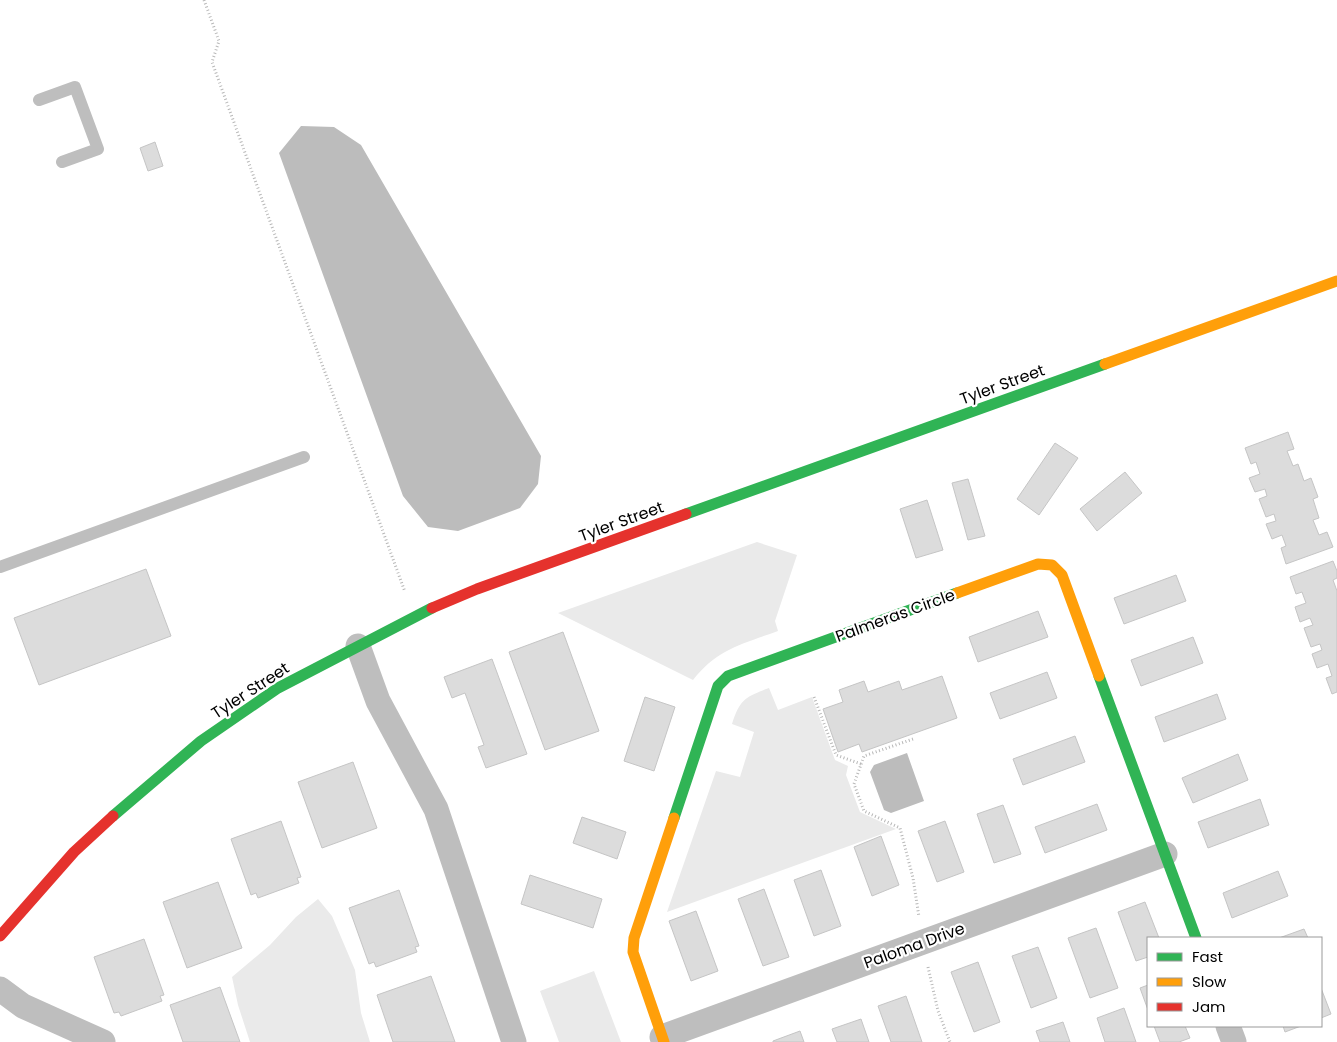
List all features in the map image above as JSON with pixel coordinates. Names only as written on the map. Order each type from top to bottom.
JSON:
[{"type":"street","name":"Tyler Street","points":[[0,936],[74,852],[138,793],[201,741],[278,688],[414,616],[477,590],[1337,282]]},
{"type":"street","name":"Palmeras Circle","points":[[663,1039],[633,952],[634,938],[718,686],[728,676],[1019,569],[1038,564],[1052,565],[1062,575],[1196,937]]},
{"type":"street","points":[[358,646],[378,701],[436,810],[514,1042]]},
{"type":"street","name":"Paloma Drive","points":[[663,1039],[1165,854]]},
{"type":"street","points":[[0,989],[23,1006],[54,1036],[57,1042]]},
{"type":"street","points":[[23,1006],[103,1042]]},
{"type":"street","points":[[1228,1027],[1234,1042]]},
{"type":"lane","points":[[39,100],[75,87],[98,149],[62,162]]},
{"type":"lane","points":[[0,567],[304,457]]},
{"type":"path","points":[[204,0],[219,41],[212,62],[414,616]]},
{"type":"path","points":[[814,697],[836,755],[861,764]]},
{"type":"path","points":[[913,739],[864,756],[854,784],[864,811],[900,828],[913,878],[938,1011],[950,1042]]},
{"type":"shaded area","points":[[301,126],[334,127],[361,145],[541,456],[538,484],[520,508],[458,531],[428,527],[403,496],[279,153]]},
{"type":"shaded area","points":[[757,542],[797,555],[775,621],[778,631],[721,654],[711,661],[693,680],[558,613]]},
{"type":"shaded area","points":[[769,688],[778,710],[812,697],[835,760],[848,766],[846,775],[860,812],[896,829],[667,912],[716,771],[740,777],[754,732],[732,724],[738,709],[744,700]]},
{"type":"shaded area","points":[[907,753],[924,801],[891,813],[884,810],[870,772],[874,765]]},
{"type":"shaded area","points":[[318,899],[332,916],[355,970],[361,1013],[370,1042],[250,1042],[238,1005],[232,977],[270,945],[296,917]]},
{"type":"shaded area","points":[[594,971],[621,1042],[559,1042],[540,991]]},
{"type":"building","points":[[155,142],[163,166],[148,171],[140,148]]},
{"type":"building","points":[[1288,432],[1294,449],[1287,451],[1293,466],[1298,464],[1304,481],[1311,478],[1318,497],[1313,499],[1319,518],[1313,520],[1319,535],[1327,532],[1333,547],[1286,564],[1281,548],[1286,546],[1282,535],[1272,539],[1266,524],[1276,521],[1274,514],[1266,517],[1259,499],[1267,496],[1265,489],[1255,492],[1249,478],[1260,474],[1256,462],[1251,464],[1245,448]]},
{"type":"building","points":[[1055,443],[1078,458],[1039,515],[1017,499]]},
{"type":"building","points":[[1125,472],[1142,493],[1097,531],[1080,509]]},
{"type":"building","points":[[968,479],[985,536],[968,540],[952,483]]},
{"type":"building","points":[[927,500],[943,550],[916,558],[900,509]]},
{"type":"building","points":[[1333,561],[1337,571],[1337,578],[1333,580],[1337,591],[1337,692],[1332,694],[1326,678],[1332,676],[1328,664],[1317,668],[1312,654],[1322,650],[1320,644],[1311,647],[1304,628],[1313,625],[1310,618],[1300,622],[1295,607],[1306,603],[1302,592],[1296,594],[1290,577]]},
{"type":"building","points":[[146,569],[171,636],[39,685],[14,618]]},
{"type":"building","points":[[1176,575],[1186,601],[1124,624],[1114,598]]},
{"type":"building","points":[[1038,611],[1048,637],[978,662],[969,637]]},
{"type":"building","points":[[563,632],[599,731],[545,750],[509,652]]},
{"type":"building","points":[[1193,637],[1203,663],[1141,686],[1131,660]]},
{"type":"building","points":[[492,659],[527,754],[486,768],[478,747],[484,745],[465,693],[452,698],[444,677]]},
{"type":"building","points":[[1047,672],[1057,698],[1000,719],[990,693]]},
{"type":"building","points":[[942,676],[957,718],[862,752],[859,744],[838,752],[823,709],[843,702],[839,690],[864,681],[868,692],[899,681],[902,690]]},
{"type":"building","points":[[1217,694],[1226,719],[1164,742],[1155,717]]},
{"type":"building","points":[[645,697],[675,707],[654,771],[624,761]]},
{"type":"building","points":[[1075,736],[1085,762],[1023,785],[1013,759]]},
{"type":"building","points":[[1238,754],[1248,780],[1193,803],[1182,778]]},
{"type":"building","points":[[353,762],[377,828],[322,848],[298,782]]},
{"type":"building","points":[[1260,799],[1269,825],[1208,848],[1198,822]]},
{"type":"building","points":[[1097,804],[1107,830],[1045,853],[1035,827]]},
{"type":"building","points":[[1003,805],[1021,854],[994,863],[977,814]]},
{"type":"building","points":[[582,817],[626,832],[617,859],[573,843]]},
{"type":"building","points":[[281,821],[301,877],[297,878],[299,883],[258,898],[256,893],[251,895],[231,839]]},
{"type":"building","points":[[945,821],[964,872],[937,882],[918,831]]},
{"type":"building","points":[[881,836],[899,885],[872,896],[854,847]]},
{"type":"building","points":[[821,870],[841,926],[814,936],[794,880]]},
{"type":"building","points":[[1278,871],[1288,896],[1232,918],[1223,893]]},
{"type":"building","points":[[530,875],[602,899],[593,928],[521,904]]},
{"type":"building","points":[[218,882],[242,948],[187,968],[163,902]]},
{"type":"building","points":[[764,889],[789,957],[763,966],[738,899]]},
{"type":"building","points":[[399,890],[419,946],[415,947],[417,952],[376,967],[374,962],[369,964],[349,908]]},
{"type":"building","points":[[1145,902],[1159,937],[1147,937],[1147,957],[1136,961],[1118,912]]},
{"type":"building","points":[[696,911],[718,971],[691,981],[669,921]]},
{"type":"building","points":[[1096,928],[1118,988],[1090,998],[1068,938]]},
{"type":"building","points":[[1304,929],[1308,937],[1282,937]]},
{"type":"building","points":[[144,939],[164,995],[160,996],[162,1001],[121,1016],[119,1012],[114,1013],[94,957]]},
{"type":"building","points":[[1038,947],[1057,998],[1031,1008],[1012,956]]},
{"type":"building","points":[[978,962],[1000,1022],[974,1032],[951,972]]},
{"type":"building","points":[[431,976],[455,1042],[393,1042],[377,995]]},
{"type":"building","points":[[1147,985],[1147,1007],[1140,988]]},
{"type":"building","points":[[220,987],[240,1042],[183,1042],[170,1005]]},
{"type":"building","points":[[1322,991],[1331,1014],[1322,1018]]},
{"type":"building","points":[[906,996],[922,1042],[891,1042],[878,1006]]},
{"type":"building","points":[[1124,1008],[1136,1042],[1105,1042],[1097,1018]]},
{"type":"building","points":[[861,1019],[869,1042],[837,1042],[832,1029]]},
{"type":"building","points":[[1063,1022],[1070,1042],[1040,1042],[1036,1031]]},
{"type":"building","points":[[1154,1027],[1185,1027],[1190,1038],[1179,1042],[1160,1042]]},
{"type":"building","points":[[1283,1027],[1298,1027],[1285,1032]]},
{"type":"building","points":[[800,1031],[804,1042],[773,1042],[773,1041]]},
{"type":"traffic: fast","points":[[686,514],[1105,364]]},
{"type":"traffic: fast","points":[[674,818],[718,686],[728,676],[957,593]]},
{"type":"traffic: fast","points":[[113,816],[201,741],[278,688],[432,608]]},
{"type":"traffic: fast","points":[[1099,676],[1196,937]]},
{"type":"traffic: slow","points":[[1105,364],[1337,281]]},
{"type":"traffic: slow","points":[[957,593],[1038,564],[1052,565],[1062,575],[1099,676]]},
{"type":"traffic: slow","points":[[664,1042],[633,952],[634,938],[674,818]]},
{"type":"traffic: jam","points":[[432,608],[477,589],[686,514]]},
{"type":"traffic: jam","points":[[0,936],[74,852],[113,816]]}]
